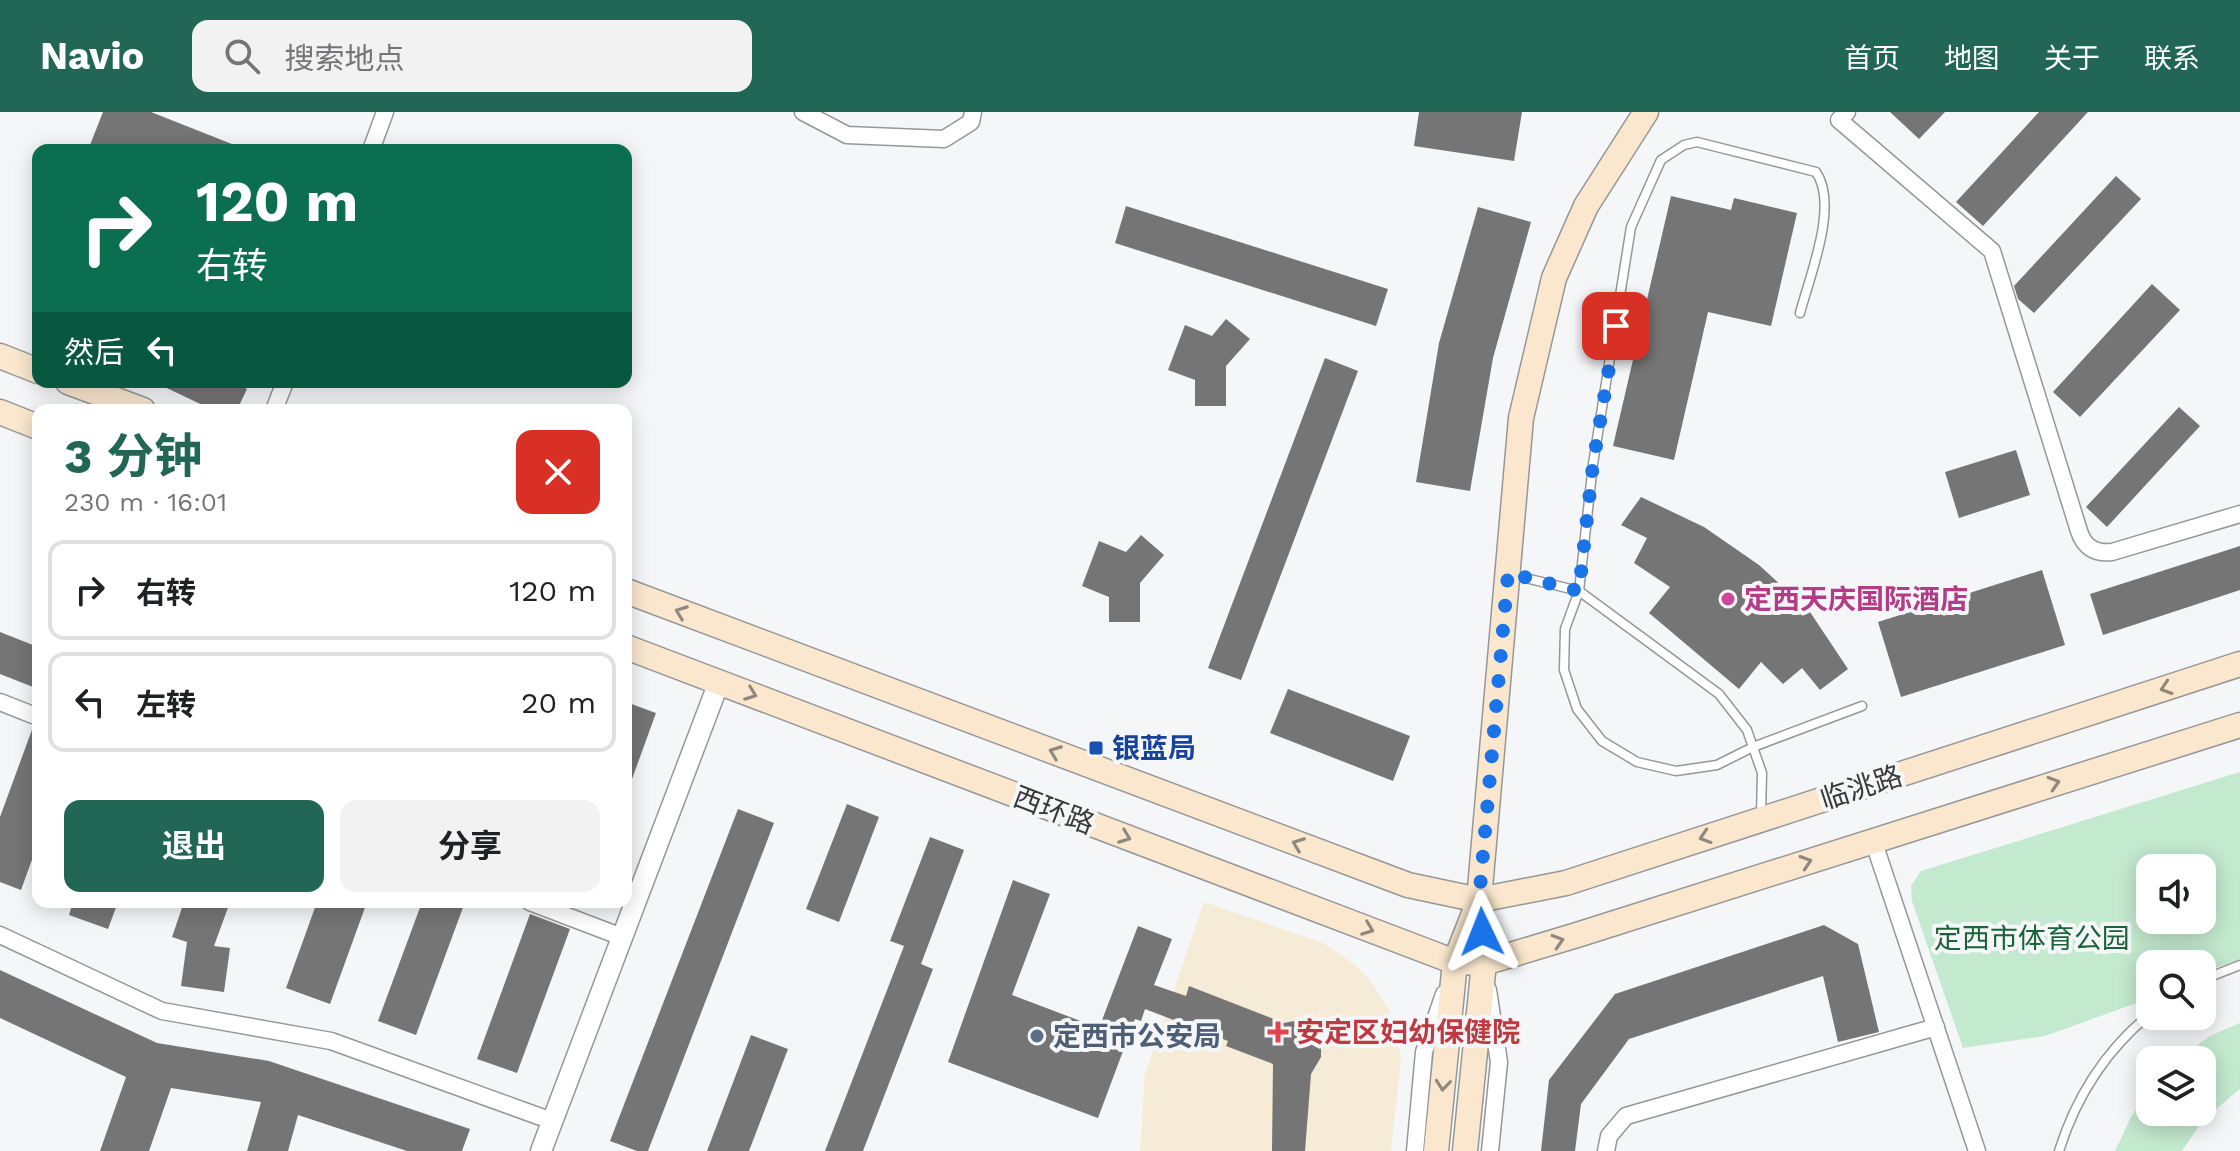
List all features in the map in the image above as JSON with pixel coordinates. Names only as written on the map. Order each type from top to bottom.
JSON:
[{"type":"main road","points":[[1465,1151],[1484,963],[1479,900],[1521,418],[1554,278],[1586,206],[1646,112]]},
{"type":"main road","points":[[0,356],[32,369]]},
{"type":"main road","points":[[84,388],[127,404]]},
{"type":"main road","points":[[0,412],[32,425]]},
{"type":"main road","name":"西环路","points":[[632,593],[1408,885],[1479,900]]},
{"type":"main road","name":"西环路","points":[[632,649],[1455,962],[1484,963]]},
{"type":"main road","name":"临洮路","points":[[1479,900],[1566,883],[2240,664]]},
{"type":"main road","name":"临洮路","points":[[1484,963],[2240,725]]},
{"type":"main road","points":[[1436,1151],[1455,962],[1479,900]]},
{"type":"street","points":[[373,144],[385,112]]},
{"type":"street","points":[[803,112],[847,135],[944,139],[971,122],[973,112]]},
{"type":"street","points":[[1847,112],[1839,120],[1992,251],[2079,531],[2087,546],[2094,551],[2112,552],[2240,514]]},
{"type":"street","points":[[541,1151],[719,682]]},
{"type":"street","points":[[0,702],[32,715]]},
{"type":"street","points":[[1873,840],[1977,1151]]},
{"type":"street","points":[[546,908],[622,937]]},
{"type":"street","points":[[0,935],[162,1011],[331,1041],[552,1121]]},
{"type":"street","points":[[1415,1151],[1424,1052],[1455,962]]},
{"type":"street","points":[[1484,963],[1499,1062],[1490,1151]]},
{"type":"street","points":[[1606,1151],[1609,1136],[1626,1116],[1936,1027]]},
{"type":"lane","points":[[1800,313],[1827,202],[1822,181],[1816,172],[1711,144],[1684,145],[1671,151],[1661,160],[1631,227],[1593,464],[1579,591],[1565,629],[1564,670],[1577,709],[1602,741],[1637,762],[1676,771],[1717,765],[1753,747],[1862,706]]},
{"type":"lane","points":[[1508,573],[1579,591],[1719,694],[1747,730],[1762,773],[1761,819]]},
{"type":"lane","points":[[2216,974],[2240,965]]},
{"type":"lane","points":[[2059,1151],[2089,1083],[2136,1027]]},
{"type":"shaded area","name":"安定区妇幼保健院","points":[[1204,902],[1323,943],[1369,979],[1388,1009],[1401,1057],[1391,1151],[1140,1151],[1145,1074]]},
{"type":"green space","name":"定西市体育公园","points":[[2240,772],[2240,960],[2216,968],[2216,950],[2136,950],[2136,1003],[2045,1036],[1963,1048],[1912,901],[1911,886],[1921,871]]},
{"type":"green space","points":[[2240,1023],[2240,1089],[2216,1109],[2216,1046],[2196,1046],[2210,1036]]},
{"type":"green space","points":[[2136,1110],[2136,1126],[2199,1126],[2182,1151],[2115,1151]]},
{"type":"building","points":[[103,112],[151,112],[232,144],[90,144]]},
{"type":"building","points":[[1419,112],[1522,112],[1514,161],[1414,146]]},
{"type":"building","points":[[1890,112],[1945,112],[1919,139]]},
{"type":"building","points":[[2039,112],[2088,112],[1983,226],[1956,202]]},
{"type":"building","points":[[2116,176],[2141,199],[2034,313],[2018,299],[2014,286]]},
{"type":"building","points":[[1671,196],[1731,210],[1734,198],[1797,213],[1771,326],[1708,312],[1674,460],[1613,446]]},
{"type":"building","points":[[1126,206],[1388,289],[1376,326],[1115,243]]},
{"type":"building","points":[[1478,207],[1531,222],[1493,358],[1470,491],[1416,482],[1439,343]]},
{"type":"building","points":[[2152,284],[2180,310],[2080,417],[2053,392]]},
{"type":"building","points":[[1226,319],[1250,339],[1226,366],[1226,406],[1195,406],[1195,380],[1168,370],[1185,325],[1212,336]]},
{"type":"building","points":[[1325,358],[1358,371],[1241,680],[1208,668]]},
{"type":"building","points":[[167,388],[247,389],[240,404],[200,404]]},
{"type":"building","points":[[2179,407],[2200,426],[2107,527],[2086,507]]},
{"type":"building","points":[[2016,450],[2030,495],[1959,518],[1945,472]]},
{"type":"building","name":"定西天庆国际酒店","points":[[1641,497],[1704,527],[1759,565],[1810,612],[1848,669],[1820,690],[1802,668],[1783,684],[1761,662],[1739,689],[1649,613],[1670,587],[1634,563],[1647,538],[1621,525]]},
{"type":"building","points":[[1141,535],[1164,555],[1140,583],[1140,622],[1109,622],[1109,597],[1082,586],[1099,541],[1126,552]]},
{"type":"building","points":[[2240,546],[2240,590],[2103,635],[2090,594]]},
{"type":"building","points":[[2042,570],[2065,645],[1901,697],[1878,622]]},
{"type":"building","points":[[0,632],[32,645],[32,687],[0,674]]},
{"type":"building","points":[[1288,689],[1410,736],[1393,781],[1270,733]]},
{"type":"building","points":[[632,704],[656,713],[632,779]]},
{"type":"building","points":[[32,730],[32,860],[21,890],[0,882],[0,817]]},
{"type":"building","points":[[847,804],[879,817],[839,922],[806,909]]},
{"type":"building","points":[[738,809],[774,823],[648,1151],[637,1151],[610,1141]]},
{"type":"building","points":[[930,837],[964,850],[921,964],[933,969],[863,1151],[825,1151],[904,946],[890,941]]},
{"type":"building","points":[[1013,880],[1050,894],[1012,995],[1099,1028],[1138,926],[1172,939],[1154,985],[1186,996],[1189,986],[1284,1023],[1294,1021],[1312,1029],[1321,1047],[1321,1057],[1311,1074],[1305,1151],[1272,1151],[1273,1064],[1226,1046],[1228,1041],[1145,1009],[1141,1021],[1135,1019],[1098,1118],[948,1062]]},
{"type":"building","points":[[71,908],[116,908],[108,929],[69,915]]},
{"type":"building","points":[[182,908],[228,908],[214,946],[230,948],[224,992],[181,986],[187,942],[172,937]]},
{"type":"building","points":[[315,908],[365,908],[330,1004],[286,988]]},
{"type":"building","points":[[420,908],[463,908],[416,1035],[378,1021]]},
{"type":"building","points":[[530,914],[570,929],[517,1073],[477,1059]]},
{"type":"building","points":[[1824,925],[1858,944],[1879,1032],[1838,1042],[1823,976],[1629,1039],[1581,1104],[1575,1151],[1541,1151],[1549,1080],[1615,994]]},
{"type":"building","points":[[0,970],[157,1043],[269,1061],[470,1129],[462,1151],[407,1151],[298,1115],[288,1151],[247,1151],[261,1102],[171,1088],[149,1151],[100,1151],[126,1077],[0,1018]]},
{"type":"building","points":[[751,1035],[788,1049],[749,1151],[707,1151]]},
{"type":"place","name":"定西天庆国际酒店","points":[[1728,599]]},
{"type":"place","name":"银蓝局","points":[[1096,748]]},
{"type":"place","name":"安定区妇幼保健院","points":[[1278,1032]]},
{"type":"place","name":"定西市公安局","points":[[1037,1036]]},
{"type":"route","points":[[1482,932],[1479,900],[1508,573],[1579,591],[1593,464],[1616,326]]}]
